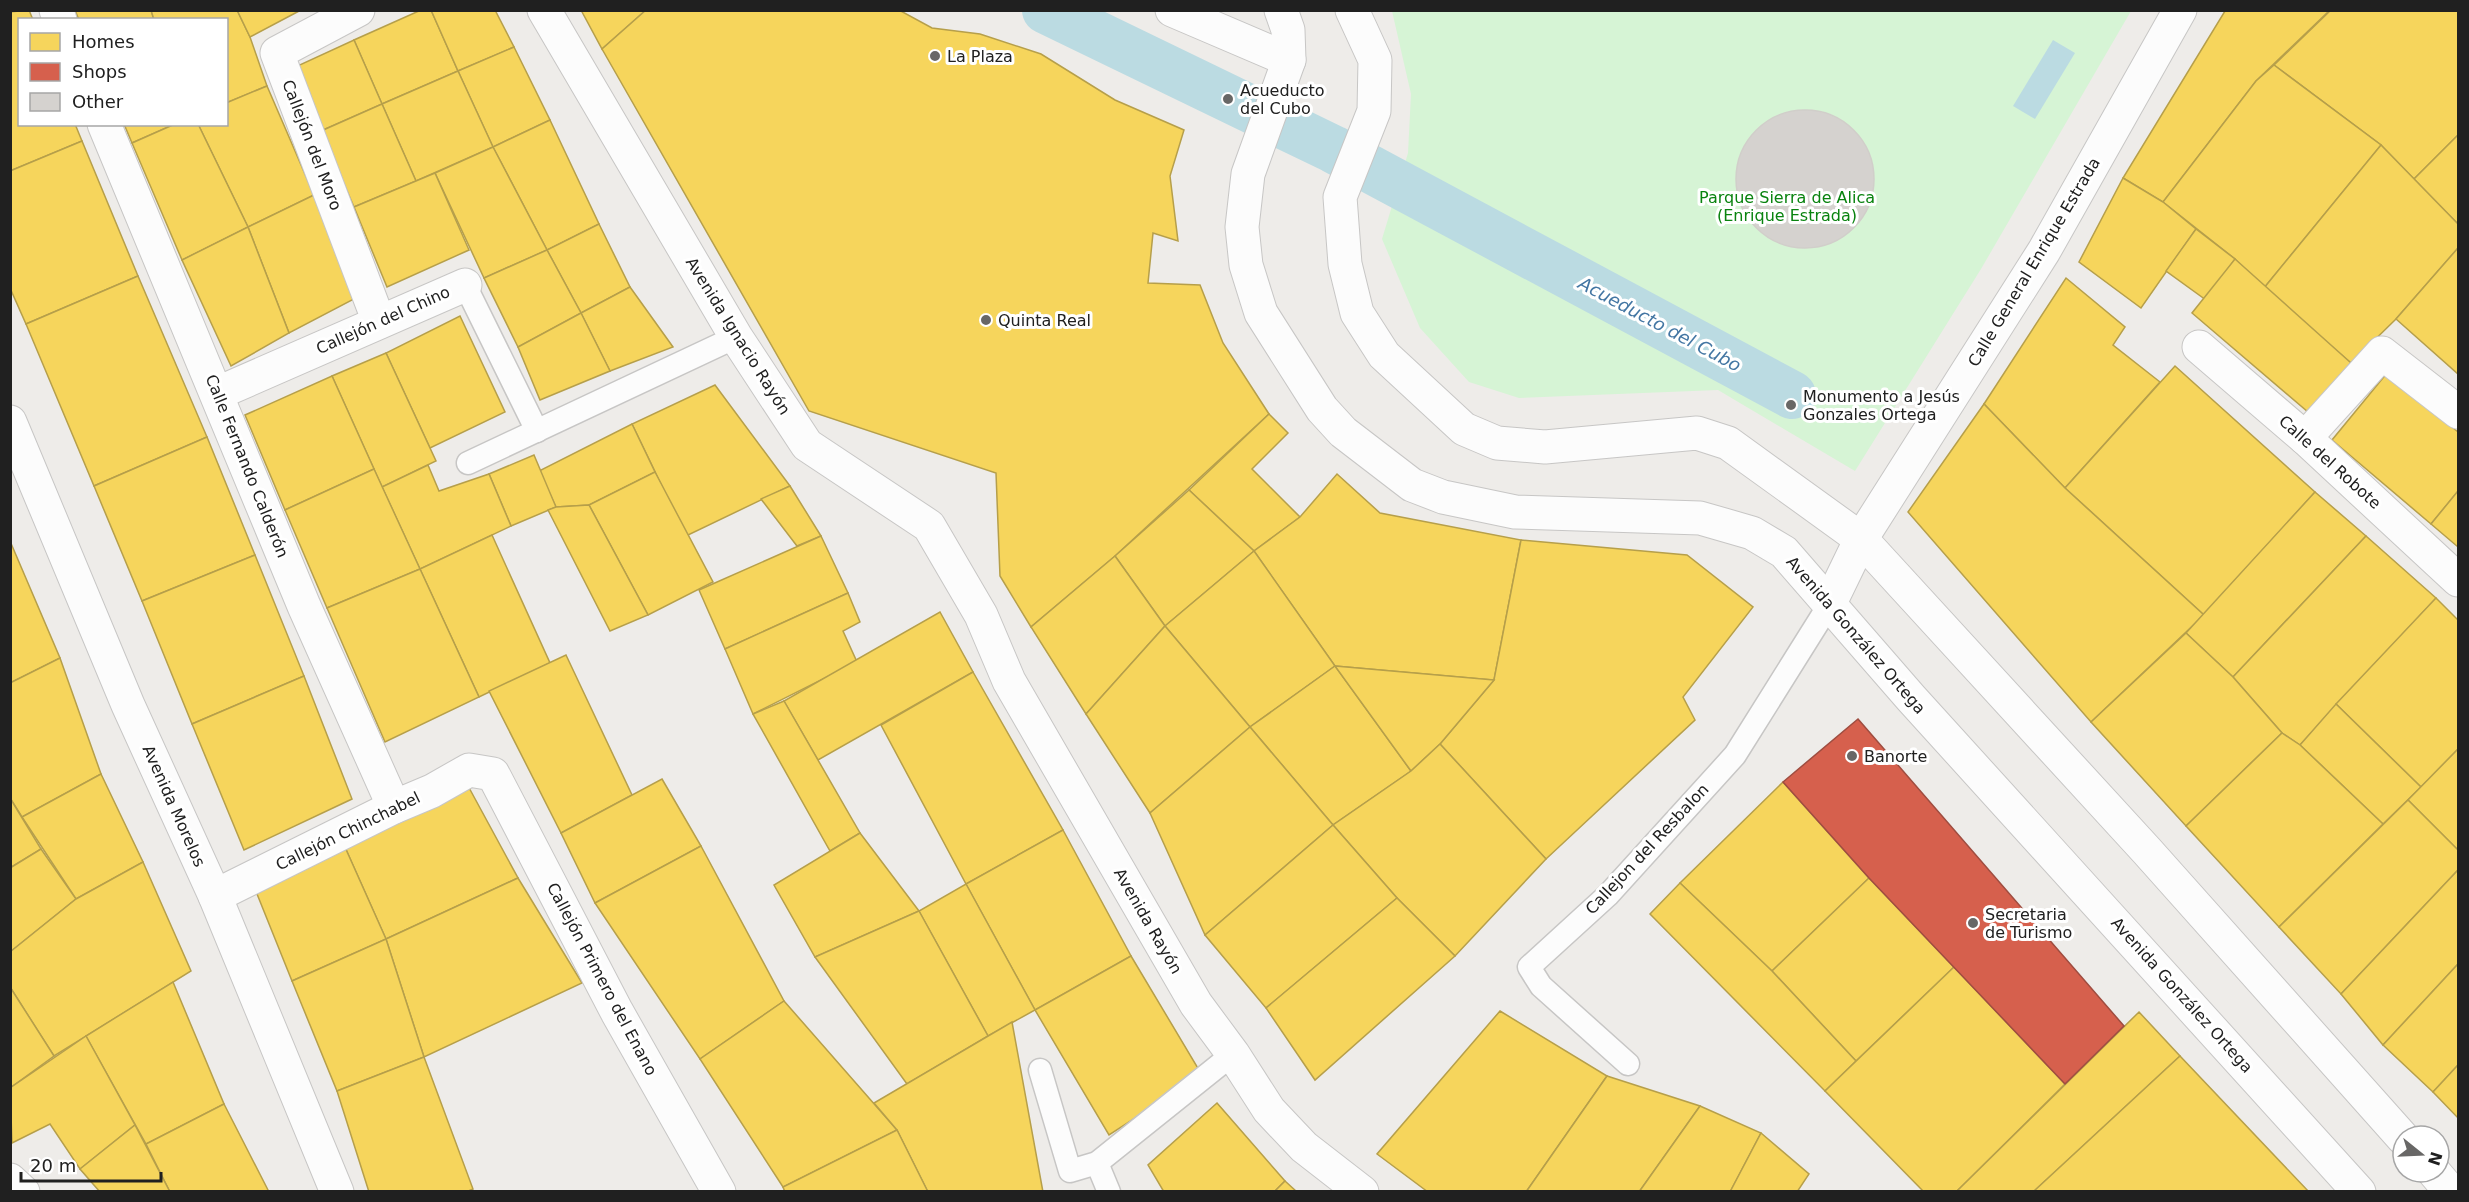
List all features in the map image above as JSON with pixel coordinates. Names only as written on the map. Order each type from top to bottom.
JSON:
[{"type":"street","name":"Callejón del Moro","points":[[358,10],[277,53],[379,322]]},
{"type":"street","name":"Avenida Ignacio Rayón","points":[[544,10],[736,337],[807,445],[929,526],[981,615]]},
{"type":"street","points":[[1172,10],[1289,60]]},
{"type":"street","name":"Avenida González Ortega","points":[[1281,10],[1288,30],[1289,60],[1248,174],[1242,227],[1246,265],[1261,313],[1322,409],[1343,432],[1412,485],[1443,496],[1515,512],[1700,518],[1752,533],[1784,552],[1829,605],[2359,1191]]},
{"type":"street","points":[[1352,10],[1375,60],[1374,111],[1340,197],[1345,264],[1357,313],[1384,355],[1464,429],[1497,443],[1545,447],[1697,433],[1728,443],[1860,539],[2147,851],[2391,1125]]},
{"type":"street","name":"Calle General Enrique Estrada","points":[[1829,605],[1860,539],[2044,251],[2180,10]]},
{"type":"street","name":"Calle Fernando Calderón","points":[[105,126],[218,393],[304,606],[394,807]]},
{"type":"street","name":"Callejón del Chino","points":[[218,393],[465,285]]},
{"type":"street","name":"Calle del Robote","points":[[2199,347],[2305,438],[2458,580]]},
{"type":"street","points":[[2305,438],[2382,353],[2458,412]]},
{"type":"street","name":"Avenida Morelos","points":[[10,422],[128,705],[214,896],[337,1191]]},
{"type":"street","name":"Avenida Rayón","points":[[981,615],[1015,692],[1196,1004],[1276,1117],[1304,1146],[1362,1191]]},
{"type":"street","name":"Callejón Chinchabel","points":[[214,896],[394,807],[432,791],[469,770],[483,772]]},
{"type":"street","name":"Callejón Primero del Enano","points":[[483,772],[493,774],[617,1012],[719,1191]]},
{"type":"street","points":[[10,1180],[22,1191]]},
{"type":"lane","name":"Callejón del Chino","points":[[465,285],[537,431]]},
{"type":"lane","points":[[468,463],[736,337]]},
{"type":"lane","name":"Callejon del Resbalon","points":[[1628,1064],[1541,986],[1528,967],[1608,895],[1735,755],[1829,605]]},
{"type":"lane","points":[[1040,1070],[1070,1171],[1097,1163],[1233,1054]]},
{"type":"lane","points":[[1097,1163],[1109,1191]]},
{"type":"green space","name":"Parque Sierra de Alica (Enrique Estrada)","points":[[1392,11],[2131,11],[1981,269],[1855,471],[1718,390],[1519,398],[1469,382],[1420,328],[1382,239],[1408,153],[1411,94]]},
{"type":"water","points":[[2053,40],[2075,53],[2035,119],[2013,106]]},
{"type":"building: Homes","points":[[29,10],[32,18],[18,18],[18,126],[76,126],[82,141],[10,171],[10,12]]},
{"type":"building: Homes","points":[[75,10],[151,10],[153,18],[78,18]]},
{"type":"building: Homes","points":[[151,10],[237,10],[250,37],[267,86],[228,102],[228,18],[153,18]]},
{"type":"building: Homes","points":[[237,10],[301,10],[250,37]]},
{"type":"building: Homes","points":[[421,10],[431,10],[458,71],[382,104],[354,40]]},
{"type":"building: Homes","points":[[431,10],[495,10],[514,47],[458,71]]},
{"type":"building: Homes","points":[[581,10],[646,10],[602,49]]},
{"type":"building: Homes","name":"Quinta Real","points":[[646,10],[899,10],[932,28],[980,34],[1041,54],[1115,100],[1184,130],[1170,176],[1178,241],[1153,233],[1148,283],[1200,285],[1223,343],[1269,414],[1115,556],[1031,627],[1000,576],[996,473],[809,411],[602,49]]},
{"type":"building: Homes","points":[[2330,10],[2256,81],[2163,202],[2123,178],[2225,11]]},
{"type":"building: Homes","points":[[2331,10],[2458,10],[2458,135],[2414,179],[2381,145],[2274,65]]},
{"type":"building: Homes","points":[[354,40],[382,104],[321,131],[293,68]]},
{"type":"building: Homes","points":[[514,47],[550,120],[493,147],[458,71]]},
{"type":"building: Homes","points":[[2274,65],[2381,145],[2264,288],[2235,259],[2163,202],[2256,81]]},
{"type":"building: Homes","points":[[458,71],[493,147],[416,181],[382,104]]},
{"type":"building: Homes","points":[[267,86],[314,195],[248,227],[199,126],[228,126],[228,102]]},
{"type":"building: Homes","points":[[382,104],[416,181],[354,207],[321,131]]},
{"type":"building: Homes","points":[[550,120],[599,224],[547,250],[493,147]]},
{"type":"building: Homes","points":[[125,126],[170,126],[132,143]]},
{"type":"building: Homes","points":[[170,126],[199,126],[248,227],[182,260],[132,143]]},
{"type":"building: Homes","points":[[2458,135],[2458,224],[2414,179]]},
{"type":"building: Homes","points":[[82,141],[138,276],[26,324],[10,288],[10,171]]},
{"type":"building: Homes","points":[[2381,145],[2458,224],[2458,248],[2396,319],[2351,363],[2264,288]]},
{"type":"building: Homes","points":[[493,147],[547,250],[484,278],[435,173]]},
{"type":"building: Homes","points":[[435,173],[469,250],[387,287],[354,207]]},
{"type":"building: Homes","points":[[2123,178],[2163,202],[2196,229],[2141,308],[2079,262]]},
{"type":"building: Homes","points":[[314,195],[354,299],[289,333],[248,227]]},
{"type":"building: Homes","points":[[599,224],[630,287],[581,313],[547,250]]},
{"type":"building: Homes","points":[[248,227],[289,333],[231,366],[182,260]]},
{"type":"building: Homes","points":[[2196,229],[2235,259],[2206,300],[2166,271]]},
{"type":"building: Homes","points":[[2458,248],[2458,374],[2396,319]]},
{"type":"building: Homes","points":[[547,250],[581,313],[518,347],[484,278]]},
{"type":"building: Homes","points":[[2235,259],[2351,363],[2308,412],[2192,313]]},
{"type":"building: Homes","points":[[138,276],[207,437],[94,486],[26,324]]},
{"type":"building: Homes","points":[[2066,278],[2125,327],[2113,345],[2160,382],[2065,488],[1984,404]]},
{"type":"building: Homes","points":[[630,287],[673,347],[610,371],[581,313]]},
{"type":"building: Homes","points":[[581,313],[610,371],[540,400],[518,347]]},
{"type":"building: Homes","points":[[460,316],[505,412],[430,448],[386,353]]},
{"type":"building: Homes","points":[[386,353],[436,461],[382,487],[332,376]]},
{"type":"building: Homes","points":[[2175,366],[2315,492],[2204,615],[2065,488]]},
{"type":"building: Homes","points":[[2387,373],[2458,432],[2458,491],[2431,524],[2332,440]]},
{"type":"building: Homes","points":[[332,376],[374,469],[285,510],[245,415]]},
{"type":"building: Homes","points":[[715,385],[790,486],[686,536],[632,424]]},
{"type":"building: Homes","points":[[1984,404],[2065,488],[2204,615],[2091,722],[1908,512]]},
{"type":"building: Homes","points":[[1269,414],[1288,433],[1252,469],[1300,517],[1254,551],[1189,490]]},
{"type":"building: Homes","points":[[632,424],[655,472],[589,505],[556,507],[539,471]]},
{"type":"building: Homes","points":[[207,437],[255,555],[142,601],[94,486]]},
{"type":"building: Homes","points":[[534,455],[556,507],[511,526],[489,474]]},
{"type":"building: Homes","points":[[428,465],[439,491],[489,474],[511,526],[420,569],[382,487]]},
{"type":"building: Homes","points":[[374,469],[420,569],[327,608],[285,510]]},
{"type":"building: Homes","points":[[655,472],[713,582],[648,615],[589,505]]},
{"type":"building: Homes","points":[[1337,474],[1380,513],[1521,540],[1494,680],[1335,666],[1254,551],[1300,517]]},
{"type":"building: Homes","points":[[790,486],[821,536],[797,546],[761,499]]},
{"type":"building: Homes","points":[[1189,490],[1254,551],[1165,626],[1115,556]]},
{"type":"building: Homes","points":[[2458,491],[2458,547],[2431,524]]},
{"type":"building: Homes","points":[[2315,492],[2366,536],[2233,677],[2186,633]]},
{"type":"building: Homes","points":[[589,505],[648,615],[610,631],[548,510],[556,507]]},
{"type":"building: Homes","points":[[492,535],[550,663],[479,697],[420,569]]},
{"type":"building: Homes","points":[[821,536],[848,593],[725,649],[699,590]]},
{"type":"building: Homes","points":[[2366,536],[2436,598],[2300,745],[2282,733],[2233,677]]},
{"type":"building: Homes","points":[[1521,540],[1687,555],[1753,607],[1683,697],[1695,720],[1546,859],[1440,744],[1494,680]]},
{"type":"building: Homes","points":[[10,541],[60,658],[10,683]]},
{"type":"building: Homes","points":[[1254,551],[1335,666],[1250,727],[1165,626]]},
{"type":"building: Homes","points":[[255,555],[304,676],[192,724],[142,601]]},
{"type":"building: Homes","points":[[1115,556],[1165,626],[1086,714],[1031,627]]},
{"type":"building: Homes","points":[[420,569],[479,697],[385,742],[327,608]]},
{"type":"building: Homes","points":[[848,593],[860,622],[843,631],[857,662],[753,714],[725,649]]},
{"type":"building: Homes","points":[[2436,598],[2458,620],[2458,749],[2421,787],[2336,704]]},
{"type":"building: Homes","points":[[940,612],[973,672],[818,760],[784,701]]},
{"type":"building: Homes","points":[[1165,626],[1250,727],[1150,813],[1086,714]]},
{"type":"building: Homes","points":[[2186,633],[2233,677],[2282,733],[2186,826],[2091,722]]},
{"type":"building: Homes","points":[[566,655],[632,795],[561,833],[489,691]]},
{"type":"building: Homes","points":[[60,658],[101,774],[22,817],[10,798],[10,683]]},
{"type":"building: Homes","points":[[1335,666],[1411,771],[1333,825],[1250,727]]},
{"type":"building: Homes","points":[[1335,666],[1494,680],[1440,744],[1411,771]]},
{"type":"building: Homes","points":[[973,672],[1063,830],[966,884],[881,725]]},
{"type":"building: Homes","points":[[304,676],[352,799],[244,850],[192,724]]},
{"type":"building: Homes","points":[[784,701],[860,833],[830,851],[753,714]]},
{"type":"building: Homes","points":[[2336,704],[2421,787],[2383,824],[2300,745]]},
{"type":"building: Homes","points":[[1250,727],[1333,825],[1205,935],[1150,813]]},
{"type":"building: Homes","points":[[2282,733],[2300,745],[2383,824],[2279,927],[2186,826]]},
{"type":"building: Homes","points":[[1440,744],[1546,859],[1455,956],[1397,898],[1333,825],[1411,771]]},
{"type":"building: Homes","points":[[2458,749],[2458,850],[2408,800]]},
{"type":"building: Homes","points":[[101,774],[143,862],[76,899],[22,817]]},
{"type":"building: Homes","points":[[662,779],[701,846],[595,903],[561,833]]},
{"type":"building: Homes","points":[[1783,782],[1869,878],[1772,971],[1680,883]]},
{"type":"building: Homes","points":[[467,784],[518,878],[386,939],[340,836]]},
{"type":"building: Homes","points":[[10,798],[41,849],[10,868]]},
{"type":"building: Homes","points":[[2408,800],[2458,850],[2458,870],[2341,994],[2279,927]]},
{"type":"building: Homes","points":[[1333,825],[1397,898],[1266,1008],[1205,935]]},
{"type":"building: Homes","points":[[1063,830],[1131,956],[1035,1010],[966,884]]},
{"type":"building: Homes","points":[[860,833],[919,911],[815,957],[774,885]]},
{"type":"building: Homes","points":[[340,836],[386,939],[292,981],[249,874]]},
{"type":"building: Homes","points":[[701,846],[784,1001],[700,1059],[595,903]]},
{"type":"building: Homes","points":[[41,849],[76,899],[10,952],[10,868]]},
{"type":"building: Homes","points":[[143,862],[191,971],[54,1056],[10,987],[10,952],[76,899]]},
{"type":"building: Homes","points":[[2458,870],[2458,964],[2383,1045],[2341,994]]},
{"type":"building: Homes","points":[[518,878],[582,983],[424,1057],[386,939]]},
{"type":"building: Homes","points":[[1869,878],[1954,967],[1856,1061],[1772,971]]},
{"type":"building: Homes","points":[[1680,883],[1772,971],[1856,1061],[1825,1091],[1650,914]]},
{"type":"building: Homes","points":[[966,884],[1035,1010],[988,1036],[919,911]]},
{"type":"building: Homes","points":[[1397,898],[1455,956],[1315,1080],[1266,1008]]},
{"type":"building: Homes","points":[[919,911],[988,1036],[907,1084],[815,957]]},
{"type":"building: Homes","points":[[386,939],[424,1057],[337,1091],[292,981]]},
{"type":"building: Homes","points":[[1131,956],[1202,1075],[1109,1135],[1035,1010]]},
{"type":"building: Homes","points":[[2458,964],[2458,1065],[2433,1092],[2383,1045]]},
{"type":"building: Homes","points":[[1954,967],[2065,1084],[1956,1192],[1924,1192],[1825,1091]]},
{"type":"building: Homes","points":[[173,982],[224,1104],[146,1144],[86,1036]]},
{"type":"building: Homes","points":[[10,987],[54,1056],[10,1088]]},
{"type":"building: Homes","points":[[784,1001],[897,1130],[783,1187],[700,1059]]},
{"type":"building: Homes","points":[[1500,1011],[1607,1076],[1526,1192],[1428,1192],[1377,1154]]},
{"type":"building: Homes","points":[[2139,1012],[2180,1056],[2033,1192],[1956,1192]]},
{"type":"building: Homes","points":[[1012,1022],[1043,1192],[928,1192],[897,1130],[874,1103]]},
{"type":"building: Homes","points":[[86,1036],[135,1125],[80,1169],[50,1124],[12,1143],[10,1088]]},
{"type":"building: Homes","points":[[2180,1056],[2309,1192],[2033,1192]]},
{"type":"building: Homes","points":[[424,1057],[473,1189],[466,1192],[369,1192],[337,1091]]},
{"type":"building: Homes","points":[[2458,1065],[2458,1118],[2433,1092]]},
{"type":"building: Homes","points":[[1607,1076],[1700,1106],[1639,1192],[1526,1192]]},
{"type":"building: Homes","points":[[1217,1103],[1285,1181],[1274,1192],[1164,1192],[1148,1165]]},
{"type":"building: Homes","points":[[224,1104],[269,1192],[170,1192],[146,1144]]},
{"type":"building: Homes","points":[[1700,1106],[1761,1133],[1730,1192],[1639,1192]]},
{"type":"building: Homes","points":[[135,1125],[170,1192],[100,1192],[80,1169]]},
{"type":"building: Homes","points":[[897,1130],[928,1192],[785,1192],[783,1187]]},
{"type":"building: Homes","points":[[1761,1133],[1809,1174],[1797,1192],[1730,1192]]},
{"type":"building: Homes","points":[[1285,1181],[1297,1192],[1274,1192]]},
{"type":"building: Shops","name":"Secretaria de Turismo","points":[[1858,719],[2124,1026],[2065,1084],[1869,878],[1783,782]]},
{"type":"building: Other","points":[[1805,110],[1831,116],[1854,130],[1868,153],[1874,179],[1868,205],[1854,228],[1831,242],[1805,248],[1779,242],[1756,228],[1742,205],[1736,179],[1742,153],[1756,130],[1779,116]]},
{"type":"waterway","name":"Acueducto del Cubo","points":[[1046,10],[1333,149],[1792,395]]},
{"type":"place","name":"La Plaza","points":[[935,56]]},
{"type":"place","name":"Acueducto del Cubo","points":[[1228,99]]},
{"type":"place","name":"Quinta Real","points":[[986,320]]},
{"type":"place","name":"Monumento a Jesús Gonzales Ortega","points":[[1791,405]]},
{"type":"place","name":"Banorte","points":[[1852,756]]},
{"type":"place","name":"Secretaria de Turismo","points":[[1973,923]]}]
